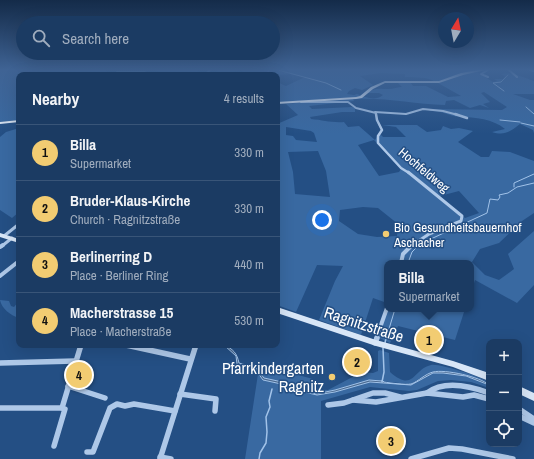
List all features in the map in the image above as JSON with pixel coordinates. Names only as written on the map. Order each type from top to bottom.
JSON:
[{"type":"main road","points":[[280,104],[356,98],[361,97],[368,91]]},
{"type":"main road","points":[[0,123],[16,121]]},
{"type":"main road","points":[[2,235],[16,239]]},
{"type":"main road","name":"Ragnitzstraße","points":[[280,311],[378,344],[453,364],[486,376]]},
{"type":"main road","points":[[522,391],[534,397]]},
{"type":"street","points":[[301,102],[348,102],[356,108],[376,114],[410,114],[423,109],[443,111],[467,118]]},
{"type":"street","name":"Hochfeldweg","points":[[376,114],[382,130],[378,136],[378,143],[401,168],[424,184],[460,214],[462,218],[461,222],[420,239],[411,245],[403,254],[402,260]]},
{"type":"street","points":[[2,235],[16,226]]},
{"type":"street","points":[[0,247],[12,238]]},
{"type":"street","points":[[0,276],[16,263]]},
{"type":"street","points":[[378,344],[386,312]]},
{"type":"street","points":[[54,446],[65,410],[62,408],[80,348]]},
{"type":"street","points":[[143,348],[190,359]]},
{"type":"street","points":[[171,459],[160,458],[195,348]]},
{"type":"street","points":[[0,363],[75,361]]},
{"type":"street","points":[[427,393],[435,387],[446,385],[486,392]]},
{"type":"street","points":[[68,386],[105,398]]},
{"type":"street","points":[[328,405],[344,403],[352,400],[376,402],[427,393],[463,398],[474,395],[486,398]]},
{"type":"street","points":[[180,394],[216,399],[215,411]]},
{"type":"street","points":[[87,452],[93,452],[110,408],[114,405],[125,406],[134,404],[175,411]]},
{"type":"street","points":[[0,408],[62,408]]},
{"type":"street","points":[[522,411],[534,419]]},
{"type":"street","points":[[522,418],[534,423]]},
{"type":"street","points":[[411,459],[449,448],[513,459]]},
{"type":"shaded area","points":[[0,91],[16,91],[16,120],[0,122]]},
{"type":"shaded area","points":[[280,91],[349,91],[347,94],[357,94],[373,99],[383,95],[379,93],[367,93],[369,91],[437,91],[448,97],[461,96],[453,91],[534,91],[534,94],[513,94],[534,100],[534,133],[533,130],[520,124],[507,132],[500,134],[492,132],[505,129],[484,119],[460,117],[438,111],[429,111],[431,109],[502,110],[507,107],[484,92],[481,93],[490,102],[483,104],[489,108],[480,105],[470,108],[454,100],[446,101],[445,105],[365,99],[353,99],[354,101],[309,106],[312,109],[355,108],[355,112],[342,112],[310,117],[311,119],[331,122],[344,122],[348,127],[359,126],[375,140],[379,133],[383,137],[406,137],[396,127],[382,125],[417,125],[427,132],[441,130],[443,126],[451,129],[459,128],[473,131],[458,142],[481,157],[489,157],[492,151],[510,152],[534,161],[534,213],[522,221],[499,243],[480,249],[473,260],[384,260],[384,302],[373,298],[361,335],[319,320],[335,281],[343,266],[317,265],[296,312],[280,306],[280,123],[298,115],[286,104],[296,103],[295,101],[280,103]],"holes":[[[286,127],[311,131],[314,133],[317,142],[296,140],[293,136],[286,135]],[[374,140],[401,169],[399,172],[379,176],[358,145]],[[318,151],[326,171],[330,197],[295,194],[293,172],[288,152]],[[459,191],[479,213],[465,218],[440,196]],[[363,207],[378,208],[398,224],[397,236],[377,237],[358,234],[339,221],[340,210]]]},
{"type":"shaded area","points":[[16,129],[16,215],[12,218],[0,210],[0,137],[6,132]]},
{"type":"shaded area","points":[[534,231],[534,285],[517,303],[475,280],[474,283],[474,264],[485,275],[499,280],[514,269],[508,254]]},
{"type":"shaded area","points":[[0,300],[9,301],[11,306],[14,307],[16,305],[16,316],[7,311]]},
{"type":"shaded area","points":[[386,312],[464,312],[455,340],[398,326],[390,343],[377,337]]},
{"type":"shaded area","points":[[227,348],[230,348],[234,352],[237,357],[239,363],[256,368],[264,378],[296,385],[304,391],[316,394],[369,380],[382,380],[384,382],[411,384],[430,373],[439,371],[454,373],[479,379],[486,384],[466,376],[433,373],[411,385],[370,382],[335,392],[317,395],[304,392],[295,387],[263,380],[255,369],[237,364],[236,356]]},
{"type":"shaded area","points":[[380,350],[389,353],[390,372],[398,378],[404,380],[413,378],[425,367],[436,365],[462,371],[486,382],[466,375],[433,372],[410,384],[369,380],[316,394],[304,391],[296,385],[264,378],[259,373],[261,365],[313,379],[312,389],[328,390],[362,372],[373,373],[378,371],[378,351]]},
{"type":"shaded area","points":[[433,373],[448,373],[469,377],[486,384],[486,387],[471,382],[451,380],[438,381],[417,390],[409,391],[370,387],[321,401],[321,459],[245,459],[258,374],[263,380],[295,387],[304,392],[317,395],[335,392],[370,382],[411,385]]},
{"type":"waterway","points":[[526,107],[534,114]]},
{"type":"waterway","points":[[500,120],[520,122]]},
{"type":"waterway","points":[[521,123],[534,126]]},
{"type":"waterway","points":[[514,187],[514,183],[534,174]]},
{"type":"waterway","points":[[409,260],[412,252],[420,244],[487,213],[490,199],[498,200],[500,197],[499,195],[508,193],[517,187],[534,183]]},
{"type":"waterway","points":[[386,339],[394,312]]},
{"type":"waterway","points":[[385,343],[386,338]]},
{"type":"waterway","points":[[382,382],[384,372],[383,348]]},
{"type":"waterway","points":[[259,459],[260,453],[266,443],[266,417],[270,407],[269,401],[272,389]]},
{"type":"place","name":"Bio Gesundheitsbauernhof Aschacher","points":[[386,234]]},
{"type":"place","name":"Billa","points":[[429,340]]},
{"type":"place","name":"Bruder-Klaus-Kirche","points":[[357,362]]},
{"type":"place","name":"Macherstrasse 15","points":[[79,375]]},
{"type":"place","name":"Pfarrkindergarten Ragnitz","points":[[332,377]]},
{"type":"place","name":"Berlinerring D","points":[[391,441]]}]
